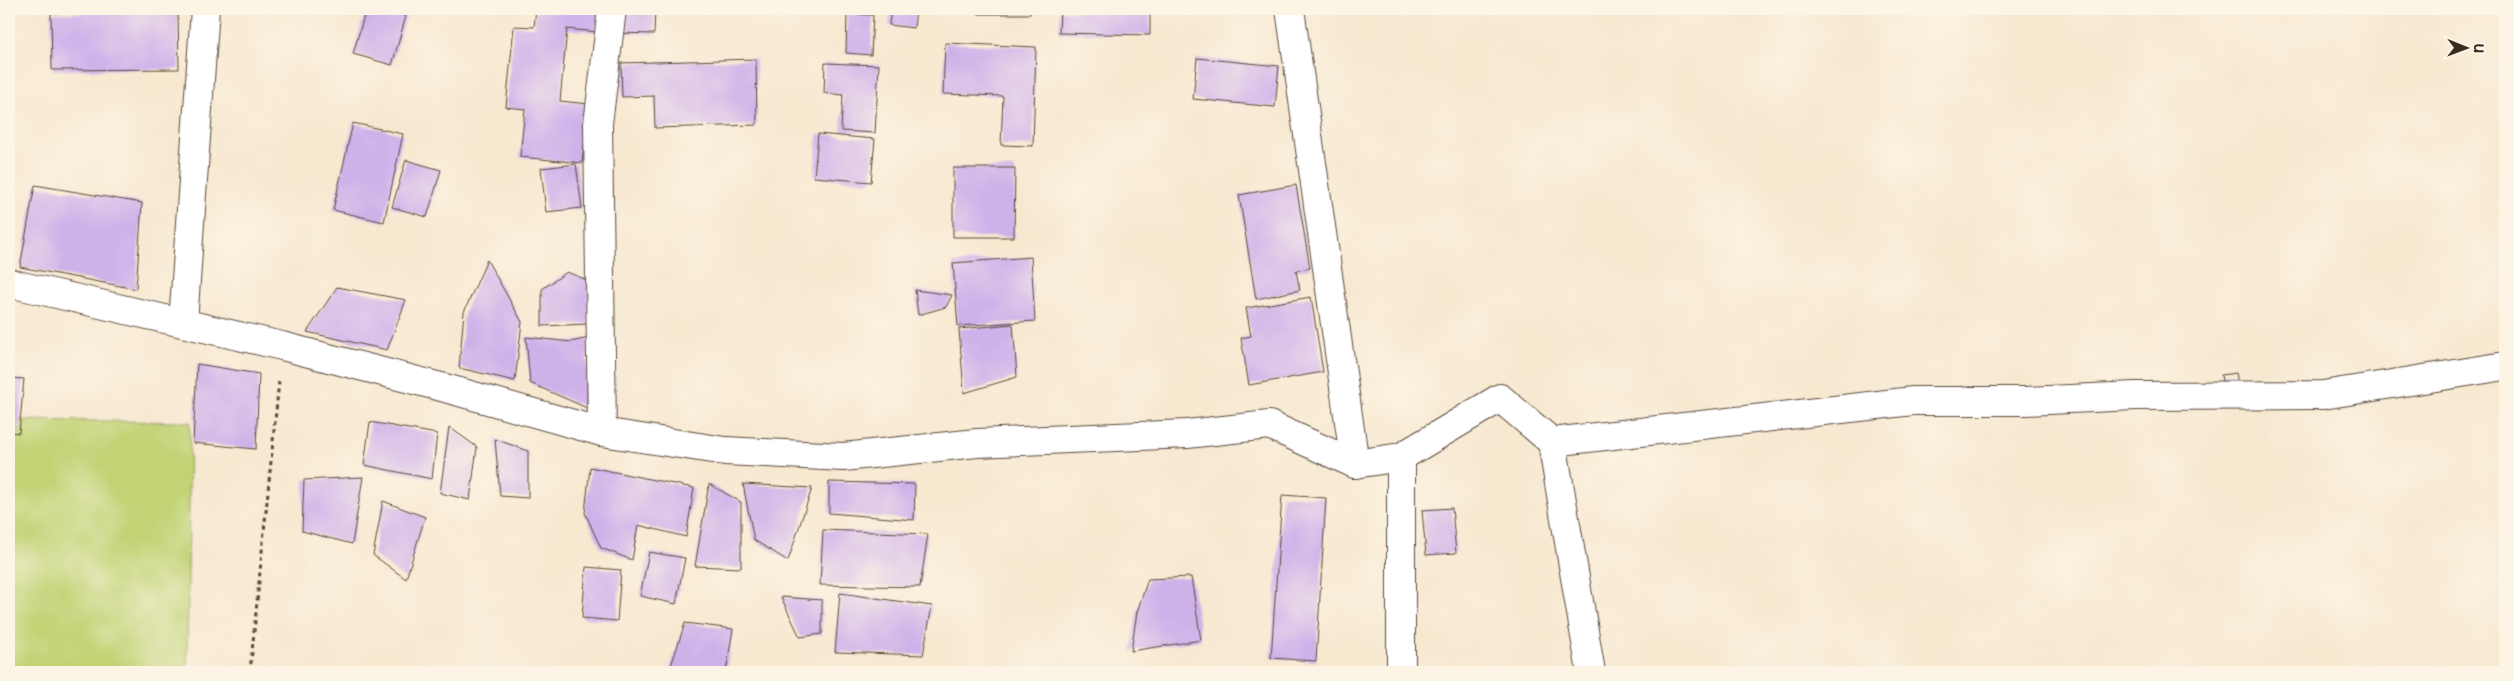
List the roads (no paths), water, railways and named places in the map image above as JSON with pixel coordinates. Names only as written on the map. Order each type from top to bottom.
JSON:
[{"type":"street","points":[[183,323],[205,9]]},
{"type":"street","points":[[602,432],[598,124],[612,9]]},
{"type":"street","points":[[1290,9],[1355,464]]},
{"type":"street","points":[[9,283],[282,346],[445,388],[602,432],[725,450],[843,457],[977,442],[1188,434],[1268,426],[1355,464],[1401,457],[1500,398],[1552,442],[1591,672]]},
{"type":"street","points":[[1552,442],[1913,402],[2026,401],[2135,396],[2323,395],[2505,366]]},
{"type":"street","points":[[1401,457],[1401,672]]}]
